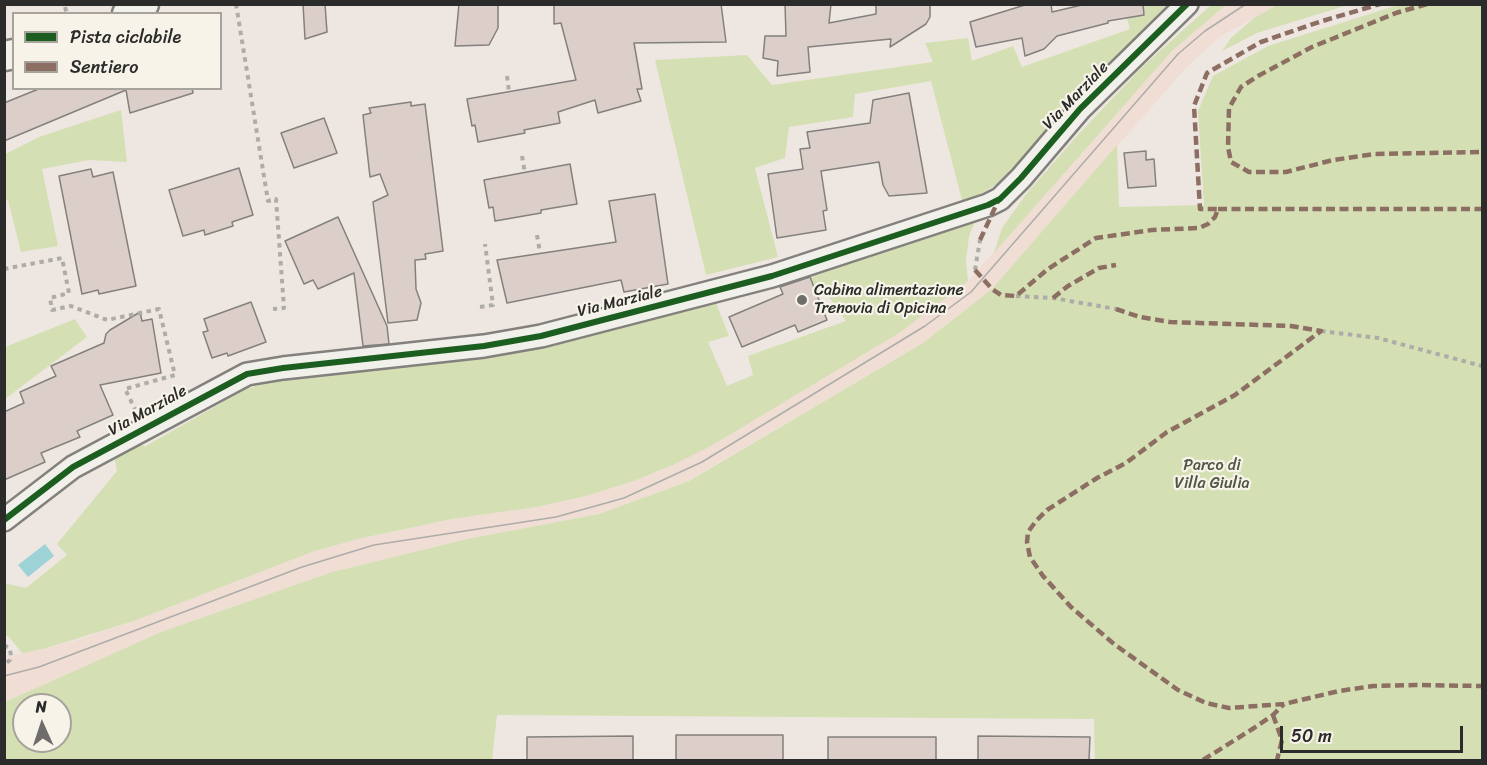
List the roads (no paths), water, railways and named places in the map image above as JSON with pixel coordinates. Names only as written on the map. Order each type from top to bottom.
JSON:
[{"type":"main road","points":[[130,12],[144,4]]},
{"type":"street","name":"Via Marziale","points":[[4,520],[73,467],[247,374],[484,346],[541,336],[772,276],[988,205],[999,199],[1021,178],[1080,109],[1187,4]]},
{"type":"water","points":[[45,544],[54,556],[28,577],[18,565]]},
{"type":"tram line","points":[[4,676],[39,667],[302,567],[374,545],[556,517],[624,498],[702,462],[925,326],[971,292],[1178,54],[1205,31],[1246,4]]},
{"type":"place","name":"Cabina alimentazione Trenovia di Opicina","points":[[802,300]]},
{"type":"park label","name":"Parco di Villa Giulia","points":[[1212,475]]}]
